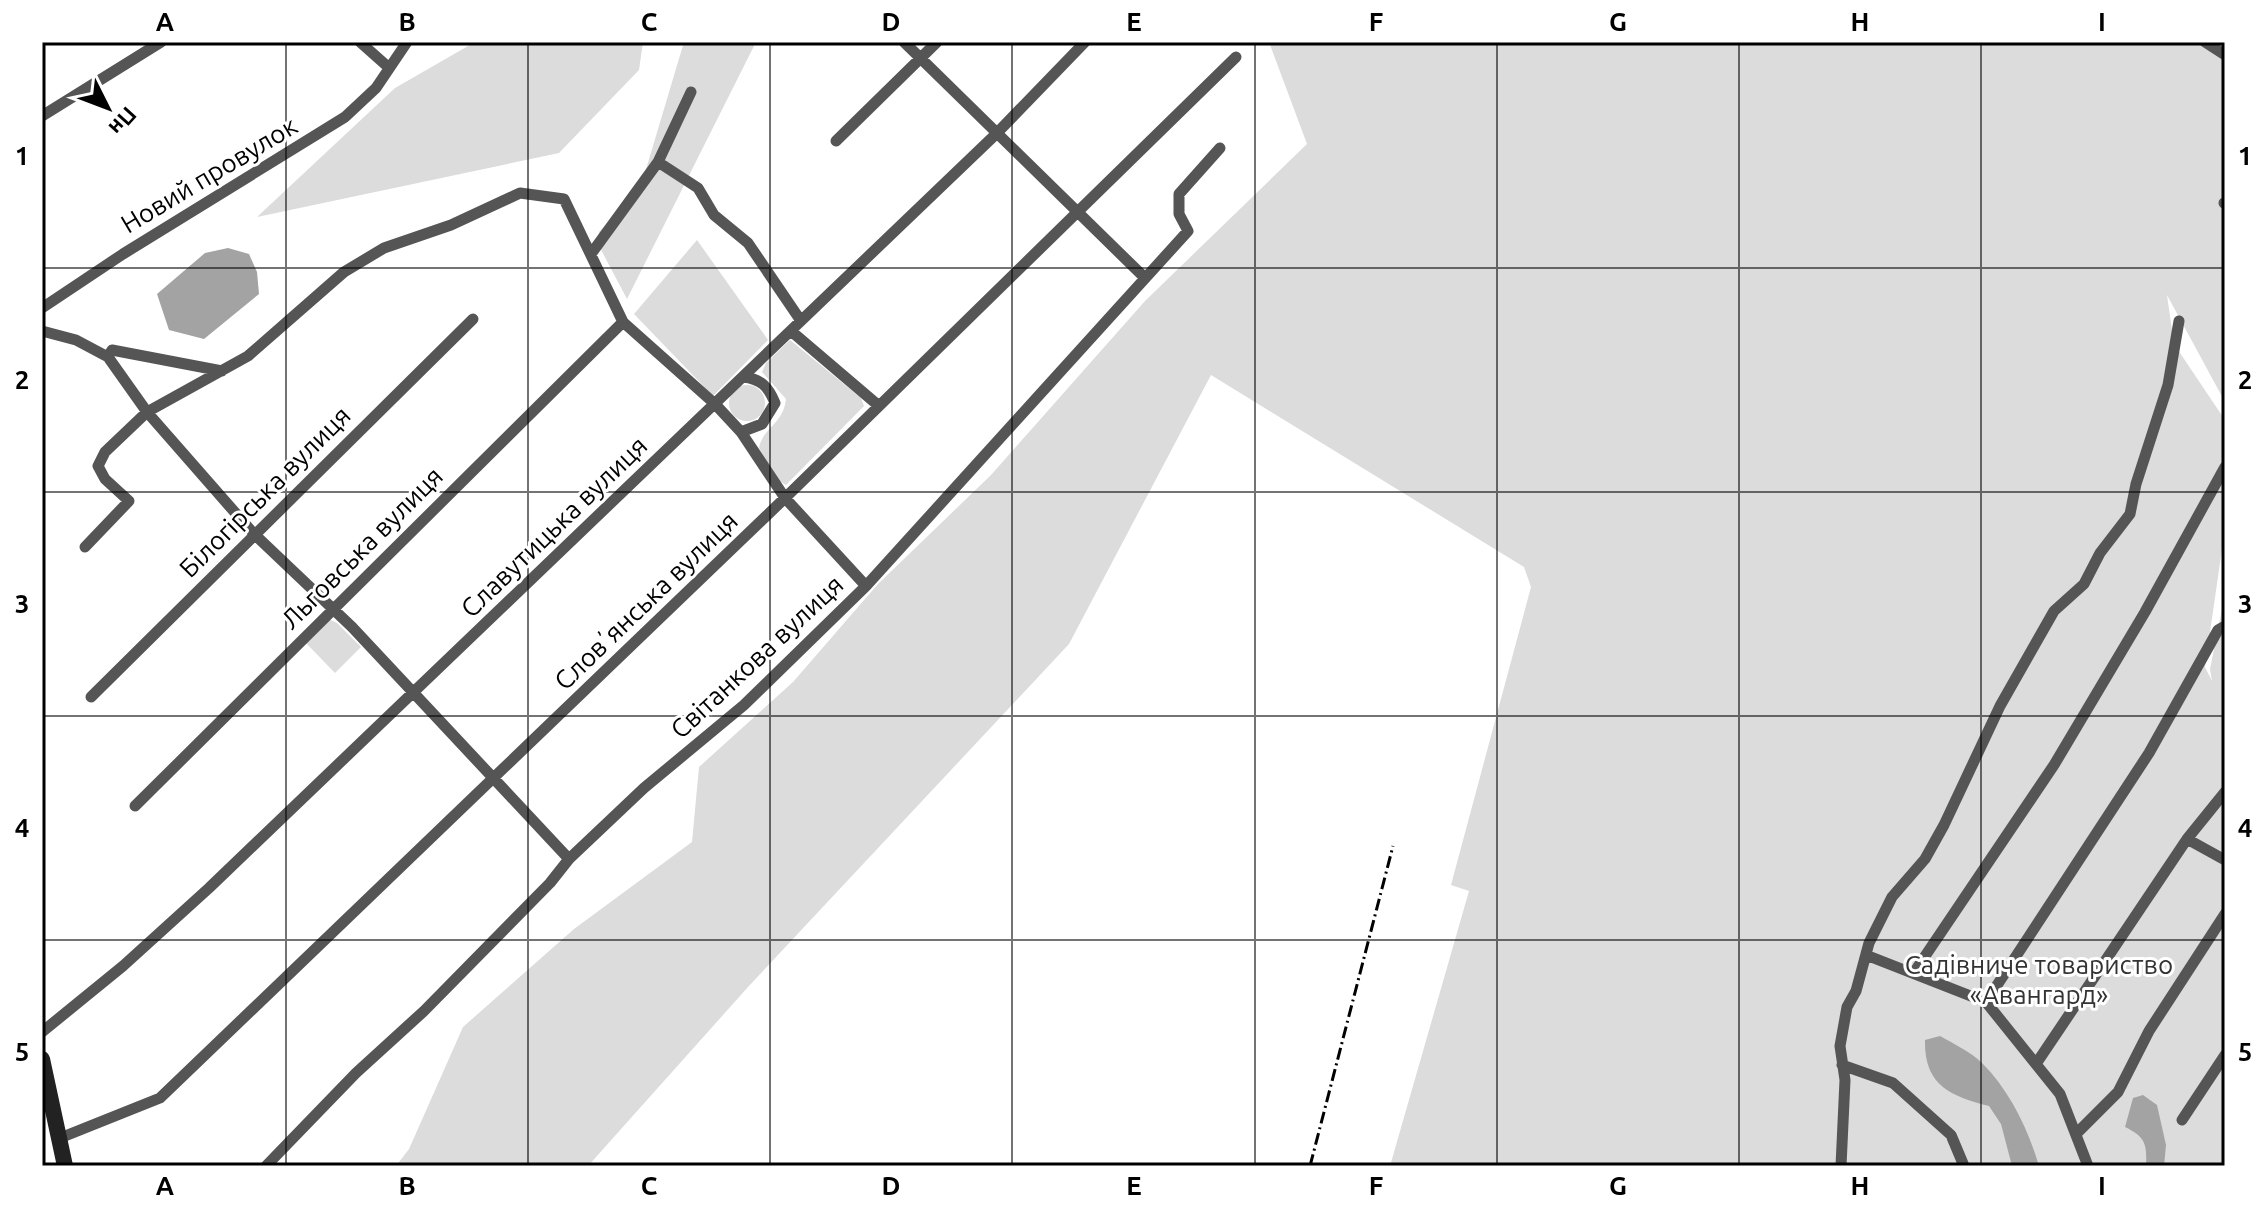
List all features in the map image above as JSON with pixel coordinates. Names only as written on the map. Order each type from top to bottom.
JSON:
[{"type":"main road","points":[[42,1059],[65,1166]]},
{"type":"street","points":[[42,116],[161,42]]},
{"type":"street","points":[[360,42],[387,66]]},
{"type":"street","name":"Новий провулок","points":[[42,308],[123,254],[345,117],[376,88],[387,66],[407,42]]},
{"type":"street","points":[[904,42],[995,135],[1143,276]]},
{"type":"street","points":[[836,141],[937,42]]},
{"type":"street","name":"Славутицька вулиця","points":[[42,1032],[145,947],[995,135],[1085,42]]},
{"type":"street","points":[[2205,42],[2225,55]]},
{"type":"street","name":"Словʼянська вулиця","points":[[60,1138],[160,1098],[785,498],[1236,57]]},
{"type":"street","points":[[591,254],[658,162],[691,92]]},
{"type":"street","name":"Світанкова вулиця","points":[[266,1166],[356,1073],[424,1011],[550,883],[569,859],[644,788],[744,705],[866,586],[1004,436],[1143,276],[1188,231],[1179,214],[1179,194],[1220,148]]},
{"type":"street","points":[[658,162],[698,188],[714,215],[748,243],[801,321]]},
{"type":"street","points":[[85,547],[129,501],[105,479],[98,466],[105,452],[147,412],[248,356],[344,272],[384,248],[451,225],[520,193],[564,199],[623,322],[715,404],[741,432],[785,498],[866,586]]},
{"type":"street","name":"Білогірська вулиця","points":[[91,697],[253,533],[473,319]]},
{"type":"street","points":[[1841,1166],[1845,1080],[1840,1046],[1847,1007],[1856,991],[1866,955],[1892,897],[1925,859],[1944,825],[2000,706],[2054,611],[2084,584],[2100,553],[2130,514],[2136,484],[2168,385],[2179,321]]},
{"type":"street","name":"Льговська вулиця","points":[[135,806],[623,322]]},
{"type":"street","points":[[42,331],[76,340],[108,357],[147,412],[253,533],[333,607],[569,859]]},
{"type":"street","points":[[791,331],[879,406]]},
{"type":"street","points":[[108,357],[112,350],[222,371]]},
{"type":"street","points":[[741,432],[762,424],[775,403],[770,391],[758,379],[743,377]]},
{"type":"street","points":[[1915,971],[2054,765],[2145,612],[2225,467]]},
{"type":"street","points":[[1986,1002],[2149,753],[2218,630],[2225,626]]},
{"type":"street","points":[[2036,1064],[2187,839],[2225,792]]},
{"type":"street","points":[[2187,839],[2225,860]]},
{"type":"street","points":[[2077,1133],[2118,1092],[2149,1031],[2225,914]]},
{"type":"street","points":[[1866,955],[1915,971],[1986,1002],[2060,1094],[2088,1166]]},
{"type":"street","points":[[2182,1120],[2225,1055]]},
{"type":"street","points":[[1842,1065],[1893,1083],[1951,1135],[1964,1166]]},
{"type":"green space","points":[[475,42],[643,42],[639,70],[559,153],[257,217],[395,88]]},
{"type":"green space","points":[[684,42],[755,44],[627,299],[598,244],[599,232],[641,186]]},
{"type":"green space","name":"Садівниче товариство «Авангард»","points":[[1269,42],[2225,42],[2225,402],[2167,295],[2174,344],[2225,420],[2225,528],[2205,667],[2212,681],[2210,669],[2225,594],[2225,1166],[1390,1166],[1469,891],[1451,885],[1531,587],[1524,567],[1211,375],[1069,644],[748,987],[588,1166],[396,1166],[409,1149],[463,1027],[574,929],[692,842],[699,767],[793,682],[878,584],[991,475],[1145,301],[1307,144]]},
{"type":"green space","points":[[697,240],[768,340],[713,396],[634,314]]},
{"type":"green space","points":[[790,340],[861,398],[864,406],[786,485],[778,480],[759,448],[764,435],[781,415],[786,399],[762,372],[766,363]]},
{"type":"green space","points":[[747,385],[759,391],[765,403],[759,415],[747,421],[735,415],[729,403],[735,391]]},
{"type":"green space","points":[[328,619],[337,623],[361,647],[335,673],[304,641]]},
{"type":"shaded area","points":[[228,248],[249,254],[257,272],[259,294],[204,339],[169,330],[157,294],[205,253]]},
{"type":"shaded area","points":[[1940,1036],[1978,1059],[1992,1074],[2024,1125],[2039,1166],[2012,1166],[2001,1124],[1989,1106],[1951,1093],[1935,1078],[1929,1068],[1925,1040]]},
{"type":"shaded area","points":[[2143,1095],[2157,1105],[2166,1145],[2164,1166],[2146,1166],[2144,1142],[2125,1127],[2133,1098]]},
{"type":"railway","points":[[1310,1166],[1393,846]]}]
